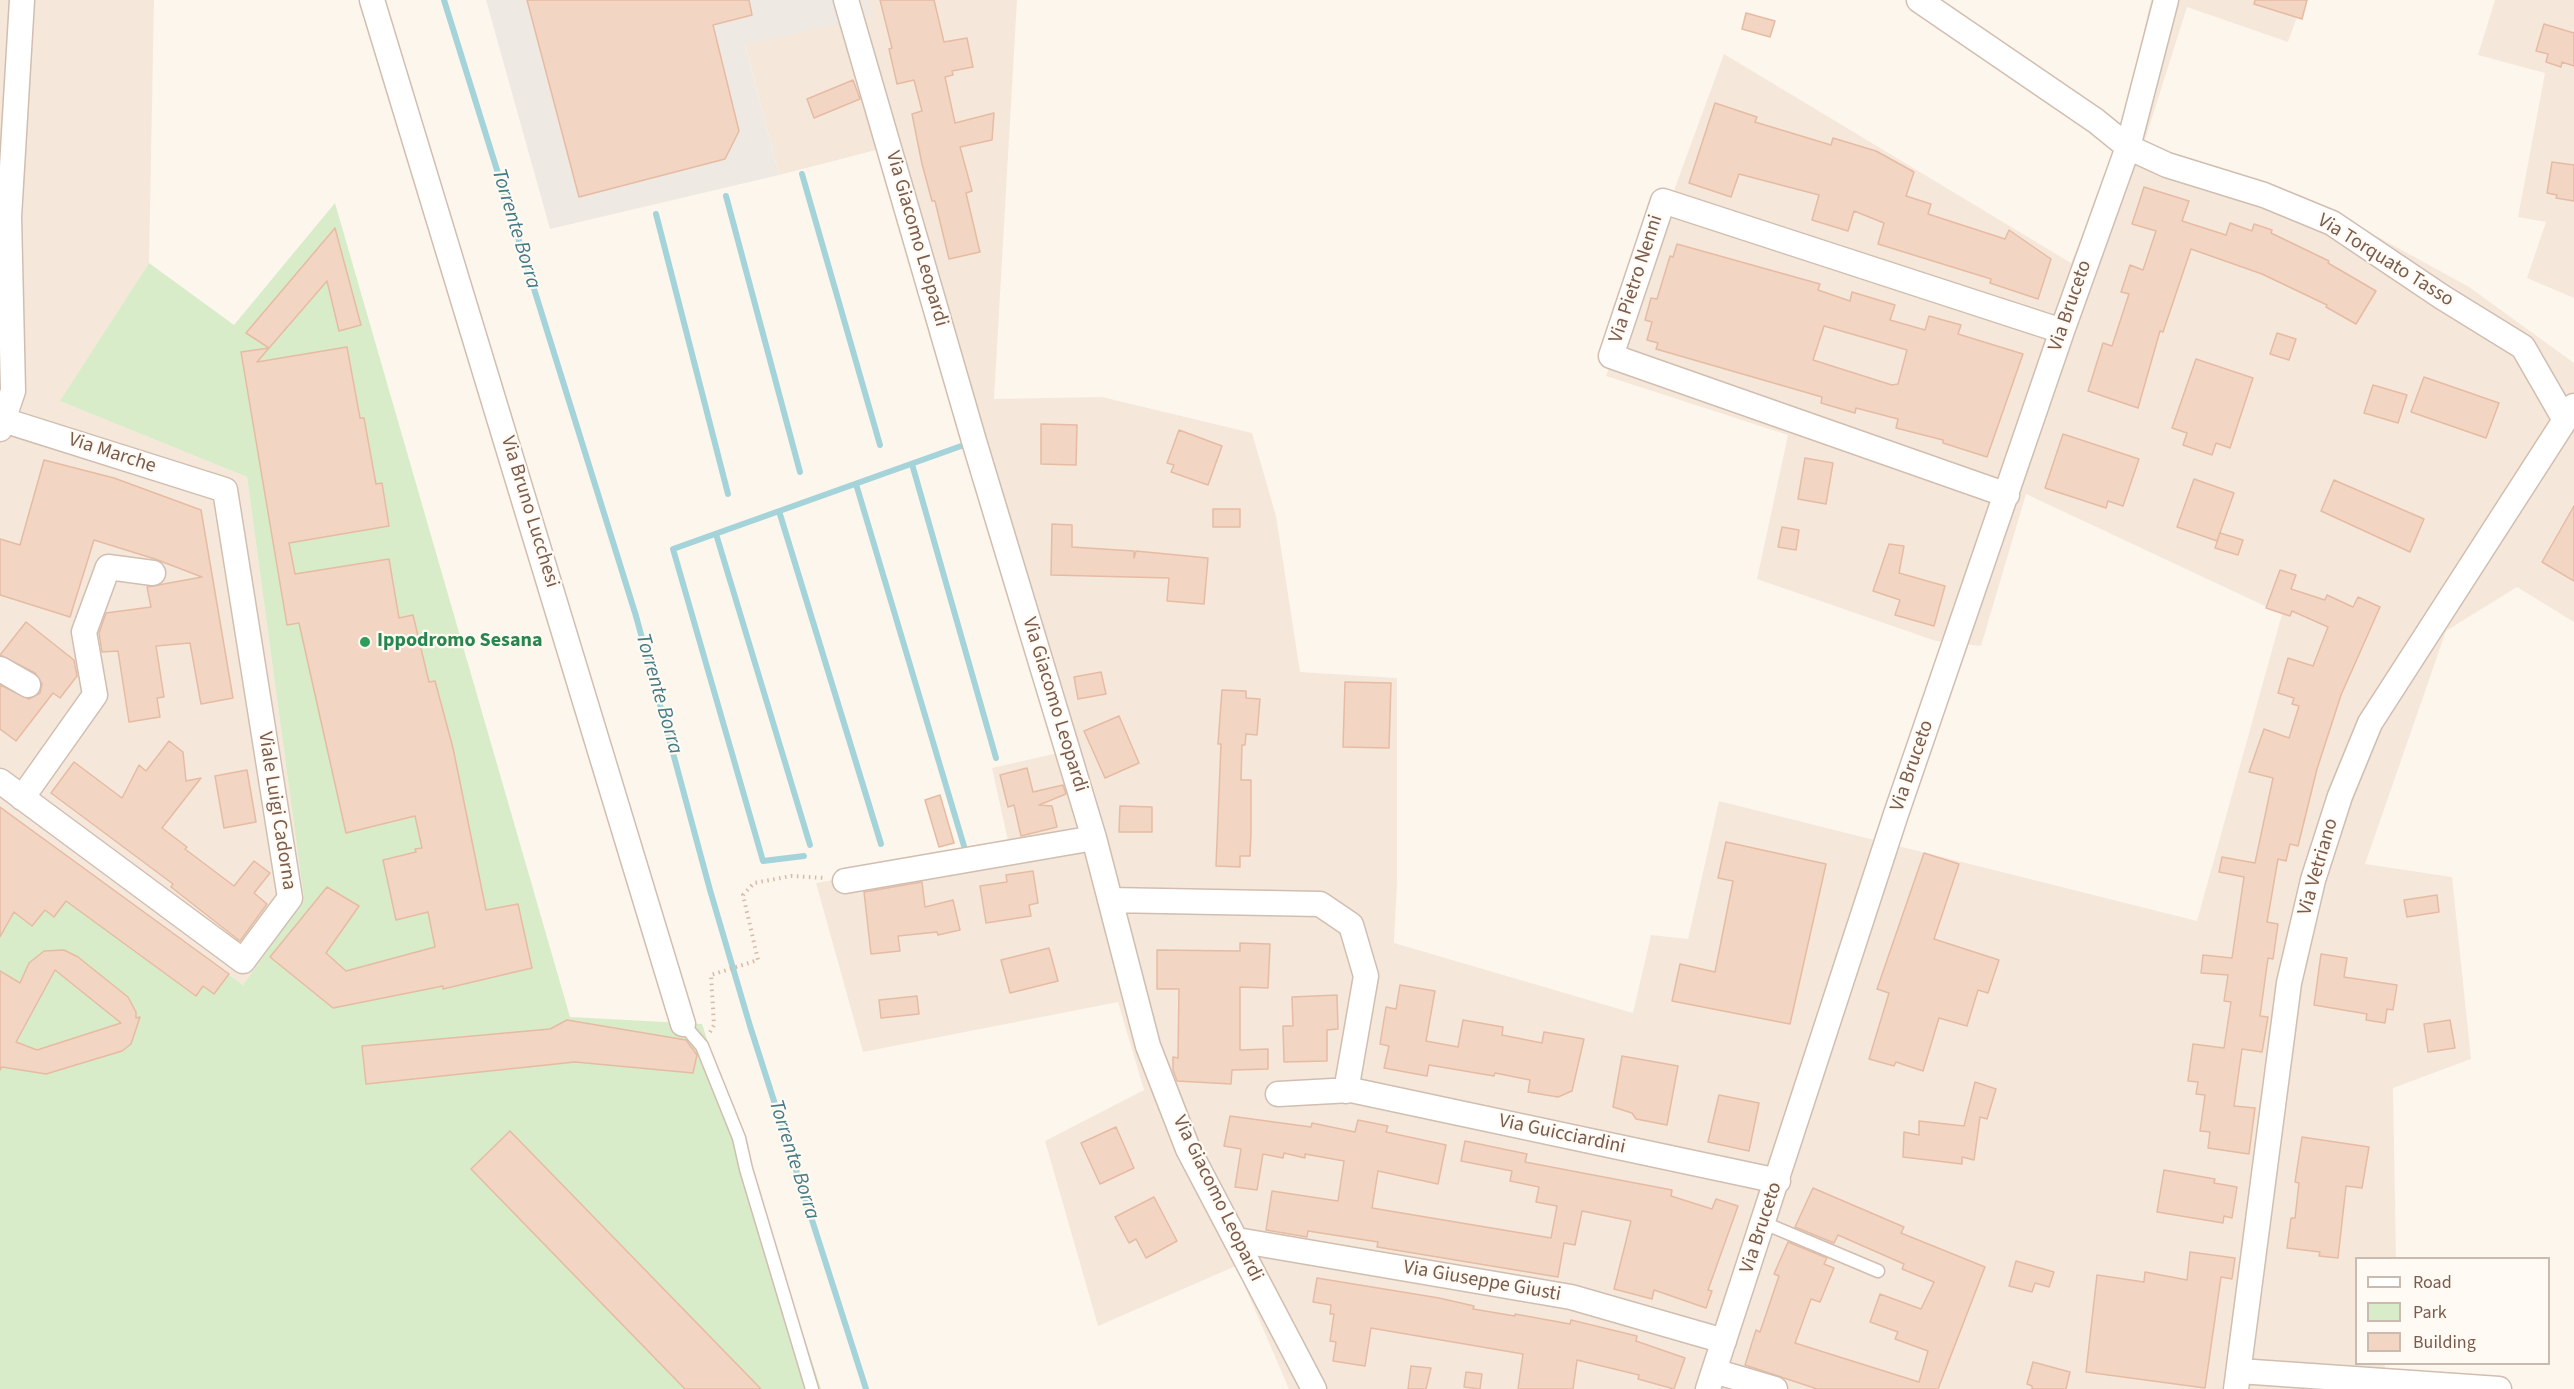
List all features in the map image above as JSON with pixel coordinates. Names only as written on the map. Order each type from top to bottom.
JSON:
[{"type":"street","points":[[1,422],[13,391],[9,217],[21,0]]},
{"type":"street","name":"Via Bruno Lucchesi","points":[[372,0],[683,1024]]},
{"type":"street","name":"Via Giacomo Leopardi","points":[[846,0],[1094,838],[1148,1046],[1188,1149],[1314,1389]]},
{"type":"street","points":[[1918,0],[2096,121],[2128,147]]},
{"type":"street","name":"Via Bruceto","points":[[1711,1380],[1778,1181],[1896,814],[2007,495],[2061,331],[2128,147],[2166,0]]},
{"type":"street","name":"Via Torquato Tasso","points":[[2128,147],[2166,165],[2264,195],[2332,224],[2442,297],[2523,347],[2569,413]]},
{"type":"street","name":"Via Pietro Nenni","points":[[2007,495],[1611,356],[1663,201],[2061,331]]},
{"type":"street","name":"Via Vetriano","points":[[2237,1380],[2289,983],[2313,880],[2340,796],[2370,723],[2569,413]]},
{"type":"street","name":"Via Marche","points":[[1,422],[225,490]]},
{"type":"street","name":"Viale Luigi Cadorna","points":[[0,781],[243,961],[290,898],[225,490]]},
{"type":"street","points":[[22,798],[96,695],[84,632],[108,567],[153,573]]},
{"type":"street","points":[[0,669],[28,685]]},
{"type":"street","points":[[845,881],[1094,838]]},
{"type":"street","points":[[1110,900],[1320,904],[1351,925],[1366,976],[1346,1090]]},
{"type":"street","name":"Via Guicciardini","points":[[1278,1094],[1346,1090],[1778,1181]]},
{"type":"street","name":"Via Giuseppe Giusti","points":[[1237,1240],[1572,1297],[1724,1341]]},
{"type":"street","points":[[1711,1380],[1775,1389]]},
{"type":"street","points":[[2237,1380],[2499,1389]]},
{"type":"lane","points":[[683,1024],[702,1046],[739,1138],[746,1169],[813,1389]]},
{"type":"lane","points":[[1764,1223],[1878,1271]]},
{"type":"path","points":[[702,1046],[714,1025],[711,975],[758,960],[743,895],[754,883],[791,876],[845,881]]},
{"type":"shaded area","points":[[0,0],[154,0],[149,263],[61,401],[247,477],[304,899],[243,985],[0,807]]},
{"type":"shaded area","points":[[486,0],[867,0],[872,16],[745,45],[779,175],[550,229]]},
{"type":"shaded area","points":[[867,0],[1017,0],[994,399],[1102,397],[1252,433],[1276,516],[1300,672],[1397,678],[1397,882],[1394,943],[1633,1013],[1651,935],[1688,939],[1719,801],[2197,921],[2282,614],[2026,494],[1981,646],[1936,641],[1757,579],[1788,435],[1606,376],[1724,54],[2071,263],[2115,157],[2151,0],[2303,0],[2288,42],[2187,7],[2144,143],[2309,199],[2469,287],[2574,363],[2574,622],[2517,587],[2446,631],[2365,864],[2452,877],[2471,1059],[2393,1088],[2396,1257],[2355,1257],[2355,1365],[2385,1365],[2383,1389],[1289,1389],[1236,1266],[1098,1326],[1045,1141],[1144,1090],[1118,1002],[863,1052],[816,883],[1010,850],[992,768],[1058,753],[880,149],[779,175],[745,44],[871,16]]},
{"type":"shaded area","points":[[2495,0],[2574,0],[2574,298],[2527,278],[2546,222],[2518,217],[2545,73],[2478,55]]},
{"type":"green space","name":"Ippodromo Sesana","points":[[335,203],[570,1017],[702,1024],[821,1389],[0,1389],[0,807],[243,985],[304,899],[247,477],[60,401],[149,263],[234,325]]},
{"type":"building","points":[[527,0],[749,0],[752,15],[713,25],[739,131],[725,159],[579,197]]},
{"type":"building","points":[[880,0],[934,0],[944,42],[967,38],[973,67],[952,71],[953,75],[945,77],[955,123],[994,113],[992,140],[960,147],[972,191],[966,193],[980,252],[949,259],[935,201],[932,201],[922,164],[912,114],[922,111],[914,80],[897,84],[889,49],[892,48]]},
{"type":"building","points":[[2255,0],[2307,0],[2302,19],[2254,4]]},
{"type":"building","points":[[1746,13],[1775,21],[1770,37],[1742,29]]},
{"type":"building","points":[[2544,24],[2574,33],[2574,66],[2562,62],[2561,67],[2546,62],[2548,54],[2536,51]]},
{"type":"building","points":[[853,80],[860,99],[814,118],[807,99]]},
{"type":"building","points":[[1715,103],[1757,117],[1755,122],[1831,145],[1833,138],[1876,151],[1914,172],[1906,196],[1931,204],[1928,214],[2005,239],[2009,230],[2051,259],[2038,299],[1990,283],[1991,279],[1878,244],[1884,223],[1854,211],[1848,231],[1812,220],[1819,195],[1739,174],[1731,197],[1689,183]]},
{"type":"building","points":[[2552,162],[2574,165],[2574,201],[2556,198],[2557,195],[2547,193]]},
{"type":"building","points":[[2144,187],[2189,201],[2182,221],[2226,235],[2230,223],[2252,231],[2254,224],[2272,230],[2271,233],[2329,261],[2328,263],[2376,291],[2356,324],[2326,307],[2327,305],[2262,274],[2191,249],[2163,332],[2160,331],[2138,408],[2088,391],[2103,343],[2112,346],[2129,294],[2121,292],[2130,265],[2143,270],[2156,231],[2132,224]]},
{"type":"building","points":[[335,228],[361,325],[339,331],[327,281],[257,362],[347,347],[360,418],[364,418],[376,484],[382,483],[389,526],[289,543],[295,574],[389,559],[399,618],[413,615],[429,682],[435,681],[453,748],[486,910],[518,904],[532,968],[443,989],[443,986],[333,1008],[270,957],[327,887],[359,906],[326,953],[346,971],[435,947],[428,912],[396,920],[383,860],[416,852],[415,849],[422,848],[415,816],[346,833],[299,623],[287,625],[241,352],[269,348],[246,333]]},
{"type":"building","points":[[1677,244],[1820,284],[1818,290],[1850,301],[1852,292],[1895,305],[1890,320],[1925,330],[1929,316],[1961,325],[1958,334],[2023,354],[1987,457],[1943,443],[1943,440],[1896,428],[1898,419],[1856,408],[1855,413],[1821,403],[1822,397],[1656,349],[1658,343],[1647,340],[1652,322],[1645,320],[1651,298],[1657,299],[1670,256],[1673,257]],"holes":[[[1824,326],[1907,350],[1898,384],[1892,385],[1813,360]]]},
{"type":"building","points":[[2277,333],[2296,339],[2289,360],[2270,354]]},
{"type":"building","points":[[2196,359],[2253,378],[2230,448],[2216,443],[2212,455],[2183,445],[2187,433],[2172,428]]},
{"type":"building","points":[[2424,377],[2499,403],[2486,438],[2411,412]]},
{"type":"building","points":[[2373,385],[2407,395],[2398,423],[2364,413]]},
{"type":"building","points":[[1041,424],[1077,425],[1076,465],[1041,464]]},
{"type":"building","points":[[1179,430],[1222,446],[1208,485],[1171,472],[1174,465],[1167,463]]},
{"type":"building","points":[[2063,434],[2139,459],[2123,506],[2108,501],[2106,508],[2045,488]]},
{"type":"building","points":[[1805,458],[1833,463],[1826,504],[1798,499]]},
{"type":"building","points":[[44,460],[114,478],[201,510],[233,698],[201,704],[190,643],[156,646],[164,697],[157,698],[160,717],[129,722],[118,651],[102,652],[99,633],[106,613],[151,607],[147,587],[202,577],[94,540],[70,617],[0,595],[0,539],[20,545]]},
{"type":"building","points":[[2194,479],[2234,493],[2217,541],[2177,527]]},
{"type":"building","points":[[2334,480],[2424,519],[2410,552],[2321,511]]},
{"type":"building","points":[[2574,506],[2574,581],[2542,562]]},
{"type":"building","points":[[1213,509],[1240,509],[1240,527],[1213,527]]},
{"type":"building","points":[[1052,524],[1072,525],[1072,547],[1134,551],[1134,558],[1136,551],[1208,558],[1204,604],[1167,601],[1169,578],[1051,575]]},
{"type":"building","points":[[1782,527],[1799,530],[1796,550],[1778,547]]},
{"type":"building","points":[[2220,533],[2243,540],[2238,555],[2215,548]]},
{"type":"building","points":[[1889,544],[1904,546],[1899,573],[1945,586],[1934,626],[1895,615],[1900,600],[1873,591]]},
{"type":"building","points":[[2280,570],[2296,575],[2291,589],[2325,600],[2327,595],[2353,607],[2358,597],[2380,607],[2341,695],[2317,769],[2298,846],[2290,844],[2286,861],[2278,859],[2267,922],[2278,924],[2273,959],[2268,958],[2260,1016],[2268,1017],[2262,1052],[2242,1049],[2234,1106],[2255,1108],[2249,1154],[2208,1148],[2210,1132],[2200,1131],[2205,1095],[2196,1094],[2198,1082],[2188,1081],[2193,1044],[2224,1048],[2231,1002],[2224,1001],[2228,975],[2201,973],[2203,955],[2232,958],[2244,877],[2219,872],[2222,857],[2255,863],[2273,778],[2249,772],[2264,729],[2289,738],[2299,706],[2292,704],[2294,698],[2278,693],[2288,658],[2313,666],[2328,627],[2292,611],[2290,616],[2266,608]]},
{"type":"building","points":[[26,622],[74,660],[77,676],[60,698],[53,693],[16,741],[0,729],[0,685],[29,699],[40,693],[42,684],[35,673],[0,655]]},
{"type":"building","points":[[1101,672],[1106,694],[1078,699],[1074,677]]},
{"type":"building","points":[[1345,682],[1391,683],[1389,748],[1343,747]]},
{"type":"building","points":[[1222,690],[1246,691],[1246,698],[1260,699],[1257,735],[1246,734],[1245,745],[1242,745],[1241,780],[1251,780],[1251,832],[1250,856],[1240,856],[1240,867],[1216,866],[1221,744],[1218,744]]},
{"type":"building","points":[[1119,716],[1139,763],[1105,778],[1084,731]]},
{"type":"building","points":[[169,741],[183,752],[186,781],[201,778],[162,828],[187,847],[185,849],[234,886],[254,861],[270,873],[254,893],[267,904],[240,941],[171,887],[173,884],[51,793],[74,762],[122,798],[139,765],[146,771]]},
{"type":"building","points":[[1027,768],[1033,792],[1063,785],[1066,794],[1039,805],[1052,806],[1057,827],[1021,836],[1014,805],[1008,807],[1000,775]]},
{"type":"building","points":[[247,770],[256,822],[224,828],[215,776]]},
{"type":"building","points":[[940,795],[954,843],[939,847],[925,800]]},
{"type":"building","points":[[1120,806],[1152,807],[1152,832],[1119,832]]},
{"type":"building","points":[[0,807],[229,974],[214,994],[203,986],[196,996],[66,901],[54,917],[45,910],[32,926],[14,912],[0,937]]},
{"type":"building","points":[[1726,842],[1826,864],[1790,1024],[1672,1001],[1680,964],[1715,972],[1733,881],[1718,878]]},
{"type":"building","points":[[1924,853],[1959,864],[1934,939],[1999,960],[1988,993],[1978,990],[1967,1026],[1939,1018],[1923,1071],[1896,1062],[1894,1066],[1869,1059],[1889,993],[1877,989]]},
{"type":"building","points":[[1033,871],[1038,903],[1029,905],[1031,916],[986,923],[980,886],[1007,882],[1006,875]]},
{"type":"building","points":[[922,882],[925,907],[953,900],[960,930],[938,935],[937,932],[898,936],[900,951],[871,954],[864,892]]},
{"type":"building","points":[[2437,895],[2439,912],[2407,917],[2404,900]]},
{"type":"building","points":[[1240,943],[1270,944],[1268,988],[1240,987],[1240,1050],[1268,1049],[1268,1069],[1232,1070],[1231,1084],[1177,1081],[1173,1070],[1173,1057],[1178,1058],[1179,989],[1157,989],[1157,950],[1240,951]]},
{"type":"building","points":[[1049,948],[1058,981],[1010,993],[1001,960]]},
{"type":"building","points":[[64,950],[78,957],[128,997],[136,1012],[136,1018],[140,1017],[131,1044],[122,1051],[46,1074],[2,1067],[0,1070],[0,971],[20,983],[29,963],[44,951]],"holes":[[[55,970],[121,1023],[37,1050],[16,1042]]]},
{"type":"building","points":[[2321,954],[2347,958],[2344,977],[2397,985],[2393,1010],[2387,1009],[2385,1023],[2366,1020],[2367,1014],[2314,1005]]},
{"type":"building","points":[[1400,985],[1435,991],[1426,1041],[1458,1047],[1463,1020],[1503,1027],[1502,1035],[1542,1043],[1544,1032],[1584,1039],[1572,1091],[1558,1097],[1528,1092],[1530,1080],[1495,1073],[1494,1076],[1429,1065],[1427,1076],[1384,1068],[1389,1046],[1380,1044],[1386,1007],[1396,1009]]},
{"type":"building","points":[[1337,995],[1338,1029],[1327,1030],[1327,1061],[1284,1062],[1283,1026],[1293,1026],[1292,997]]},
{"type":"building","points":[[917,996],[919,1014],[881,1018],[879,1000]]},
{"type":"building","points":[[567,1020],[686,1040],[697,1055],[693,1073],[575,1062],[366,1084],[362,1046],[550,1029]]},
{"type":"building","points":[[2450,1020],[2455,1048],[2428,1052],[2424,1024]]},
{"type":"building","points":[[1622,1056],[1678,1066],[1667,1125],[1636,1119],[1632,1113],[1613,1107]]},
{"type":"building","points":[[1975,1082],[1996,1089],[1987,1119],[1980,1117],[1974,1160],[1962,1157],[1962,1164],[1903,1157],[1904,1132],[1919,1135],[1919,1121],[1964,1126]]},
{"type":"building","points":[[1719,1095],[1759,1103],[1749,1151],[1708,1142]]},
{"type":"building","points":[[1230,1116],[1311,1127],[1312,1123],[1355,1132],[1358,1120],[1388,1126],[1386,1132],[1446,1145],[1438,1184],[1378,1171],[1372,1208],[1551,1238],[1557,1206],[1536,1202],[1539,1187],[1510,1181],[1512,1171],[1461,1161],[1465,1141],[1527,1154],[1525,1162],[1672,1190],[1671,1196],[1712,1209],[1716,1199],[1738,1206],[1708,1290],[1712,1291],[1706,1308],[1654,1290],[1652,1299],[1614,1289],[1631,1221],[1582,1211],[1575,1245],[1564,1243],[1558,1277],[1377,1247],[1378,1242],[1308,1231],[1307,1237],[1266,1230],[1272,1191],[1338,1201],[1344,1161],[1305,1154],[1305,1158],[1284,1153],[1283,1158],[1263,1154],[1257,1190],[1235,1187],[1241,1149],[1224,1146]]},
{"type":"building","points":[[1116,1127],[1134,1168],[1100,1184],[1081,1143]]},
{"type":"building","points":[[510,1131],[761,1389],[685,1389],[471,1169]]},
{"type":"building","points":[[2302,1137],[2369,1147],[2362,1188],[2346,1186],[2338,1258],[2319,1256],[2320,1252],[2287,1248],[2291,1218],[2295,1218],[2299,1183],[2295,1182]]},
{"type":"building","points":[[2164,1170],[2215,1179],[2214,1183],[2237,1187],[2232,1218],[2224,1216],[2223,1223],[2157,1212]]},
{"type":"building","points":[[1813,1188],[1904,1227],[1901,1233],[1985,1267],[1938,1389],[1817,1389],[1745,1365],[1756,1330],[1760,1332],[1779,1276],[1774,1274],[1788,1242],[1827,1258],[1824,1264],[1834,1268],[1820,1302],[1811,1299],[1795,1343],[1919,1382],[1928,1351],[1895,1339],[1898,1332],[1870,1322],[1880,1294],[1921,1309],[1934,1282],[1902,1269],[1904,1264],[1838,1235],[1834,1243],[1795,1227]]},
{"type":"building","points":[[1154,1197],[1177,1241],[1146,1258],[1136,1239],[1129,1243],[1115,1217]]},
{"type":"building","points":[[2190,1252],[2235,1258],[2232,1279],[2221,1277],[2205,1388],[2086,1372],[2097,1275],[2144,1282],[2145,1272],[2187,1280]]},
{"type":"building","points":[[2016,1261],[2054,1272],[2049,1287],[2035,1283],[2032,1292],[2009,1286]]},
{"type":"building","points":[[1317,1278],[1439,1298],[1474,1306],[1473,1309],[1515,1316],[1515,1314],[1570,1324],[1571,1320],[1637,1336],[1636,1341],[1685,1358],[1674,1389],[1638,1379],[1639,1375],[1577,1360],[1573,1389],[1518,1389],[1523,1354],[1371,1328],[1365,1366],[1333,1361],[1336,1342],[1330,1341],[1334,1314],[1330,1314],[1331,1305],[1313,1302]]},
{"type":"building","points":[[2033,1362],[2070,1372],[2066,1389],[2032,1389],[2032,1386],[2027,1384]]},
{"type":"building","points":[[1411,1366],[1431,1368],[1426,1389],[1408,1389]]},
{"type":"building","points":[[1466,1372],[1482,1374],[1480,1389],[1464,1387]]},
{"type":"waterway","name":"Torrente Borra","points":[[444,0],[636,616],[710,890],[750,1026],[866,1389]]},
{"type":"waterway","points":[[802,174],[880,445]]},
{"type":"waterway","points":[[726,196],[800,472]]},
{"type":"waterway","points":[[656,214],[728,494]]},
{"type":"waterway","points":[[804,856],[763,861],[673,549],[964,445]]},
{"type":"waterway","points":[[912,464],[996,758]]},
{"type":"waterway","points":[[856,484],[964,846]]},
{"type":"waterway","points":[[779,511],[881,844]]},
{"type":"waterway","points":[[716,534],[810,845]]},
{"type":"place","name":"Ippodromo Sesana","points":[[365,642]]}]
